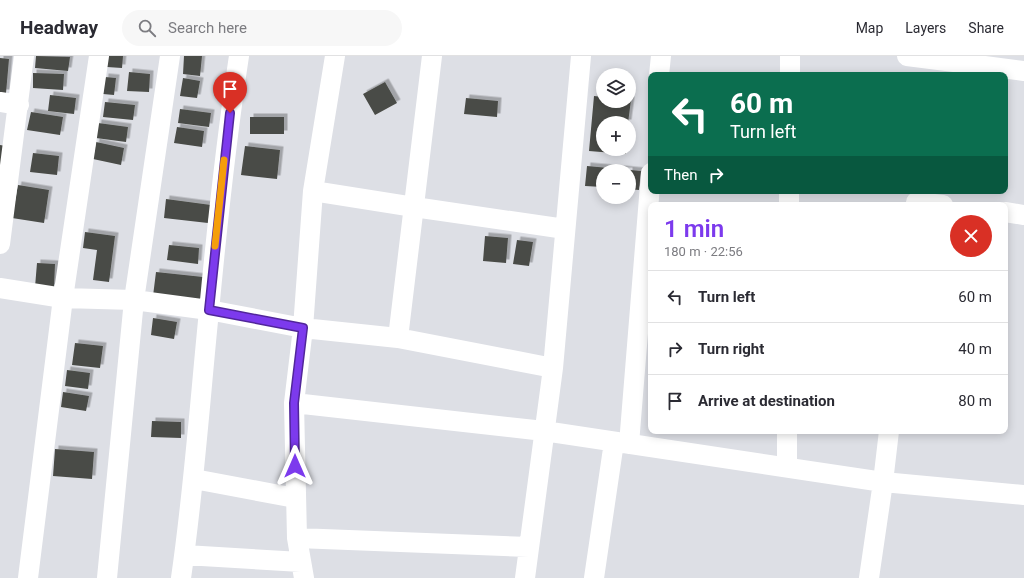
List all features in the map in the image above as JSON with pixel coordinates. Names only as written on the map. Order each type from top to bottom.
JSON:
[{"type":"street","points":[[0,244],[9,104],[24,56]]},
{"type":"street","points":[[28,578],[63,298],[99,56]]},
{"type":"street","points":[[107,578],[134,300],[170,56]]},
{"type":"street","points":[[181,578],[194,479],[226,142],[239,56]]},
{"type":"street","points":[[184,555],[303,570],[297,538],[294,403],[303,328],[314,191],[335,56]]},
{"type":"street","points":[[398,338],[432,56]]},
{"type":"street","points":[[525,578],[553,368],[581,56]]},
{"type":"street","points":[[659,72],[660,56]]},
{"type":"street","points":[[790,56],[790,72]]},
{"type":"street","points":[[907,56],[1024,72]]},
{"type":"street","points":[[314,191],[565,229]]},
{"type":"street","points":[[1008,212],[1024,214]]},
{"type":"street","points":[[594,578],[621,443],[643,382],[648,260]]},
{"type":"street","points":[[0,288],[63,298],[134,300],[209,310],[303,328],[398,338],[553,368]]},
{"type":"street","points":[[294,403],[544,431],[883,482],[1024,495]]},
{"type":"street","points":[[787,434],[787,468]]},
{"type":"street","points":[[869,578],[889,434]]},
{"type":"street","points":[[194,479],[295,498]]},
{"type":"street","points":[[297,538],[529,547]]},
{"type":"building","points":[[36,56],[70,57],[68,71],[35,68]]},
{"type":"building","points":[[108,56],[123,56],[122,68],[107,67]]},
{"type":"building","points":[[184,56],[202,56],[200,76],[183,74]]},
{"type":"building","points":[[0,58],[9,59],[6,93],[0,93]]},
{"type":"building","points":[[129,72],[150,74],[149,92],[127,91]]},
{"type":"building","points":[[33,73],[64,74],[63,90],[33,88]]},
{"type":"building","points":[[105,77],[116,78],[114,95],[103,94]]},
{"type":"building","points":[[183,78],[200,81],[197,98],[180,96]]},
{"type":"building","points":[[385,82],[397,103],[375,115],[363,94]]},
{"type":"building","points":[[50,95],[76,98],[74,114],[48,111]]},
{"type":"building","points":[[594,96],[596,96],[596,108],[630,108],[629,116],[596,116],[596,152],[589,151]]},
{"type":"building","points":[[466,98],[498,101],[497,117],[464,114]]},
{"type":"building","points":[[105,102],[135,105],[133,120],[103,117]]},
{"type":"building","points":[[180,109],[211,113],[209,127],[178,123]]},
{"type":"building","points":[[31,112],[63,117],[60,135],[27,130]]},
{"type":"building","points":[[250,117],[284,117],[284,134],[250,134]]},
{"type":"building","points":[[98,123],[128,127],[126,142],[96,138]]},
{"type":"building","points":[[177,127],[204,131],[202,147],[174,143]]},
{"type":"building","points":[[96,142],[124,148],[121,165],[93,159]]},
{"type":"building","points":[[0,145],[6,146],[0,169]]},
{"type":"building","points":[[245,146],[280,150],[277,179],[241,175]]},
{"type":"building","points":[[33,153],[59,156],[57,175],[30,172]]},
{"type":"building","points":[[587,166],[596,167],[596,187],[585,186]]},
{"type":"building","points":[[636,171],[641,171],[639,190],[636,190]]},
{"type":"building","points":[[18,185],[49,190],[44,223],[12,218]]},
{"type":"building","points":[[166,199],[211,205],[208,223],[164,218]]},
{"type":"building","points":[[85,232],[115,236],[109,282],[93,280],[97,250],[83,248]]},
{"type":"building","points":[[485,236],[508,238],[506,263],[483,261]]},
{"type":"building","points":[[517,240],[533,242],[529,266],[513,264]]},
{"type":"building","points":[[169,245],[199,248],[198,264],[167,260]]},
{"type":"building","points":[[37,263],[55,264],[54,288],[35,287]]},
{"type":"building","points":[[156,272],[203,277],[202,300],[153,296]]},
{"type":"building","points":[[153,318],[177,322],[174,339],[151,335]]},
{"type":"building","points":[[75,343],[103,346],[100,368],[72,365]]},
{"type":"building","points":[[67,370],[90,373],[88,389],[65,386]]},
{"type":"building","points":[[63,392],[89,396],[86,411],[61,407]]},
{"type":"building","points":[[152,421],[181,422],[181,438],[151,437]]},
{"type":"building","points":[[55,449],[94,452],[92,479],[53,476]]},
{"type":"slow traffic","points":[[215,246],[224,160]]},
{"type":"route","points":[[230,113],[209,310],[303,328],[294,403],[295,466]]}]
